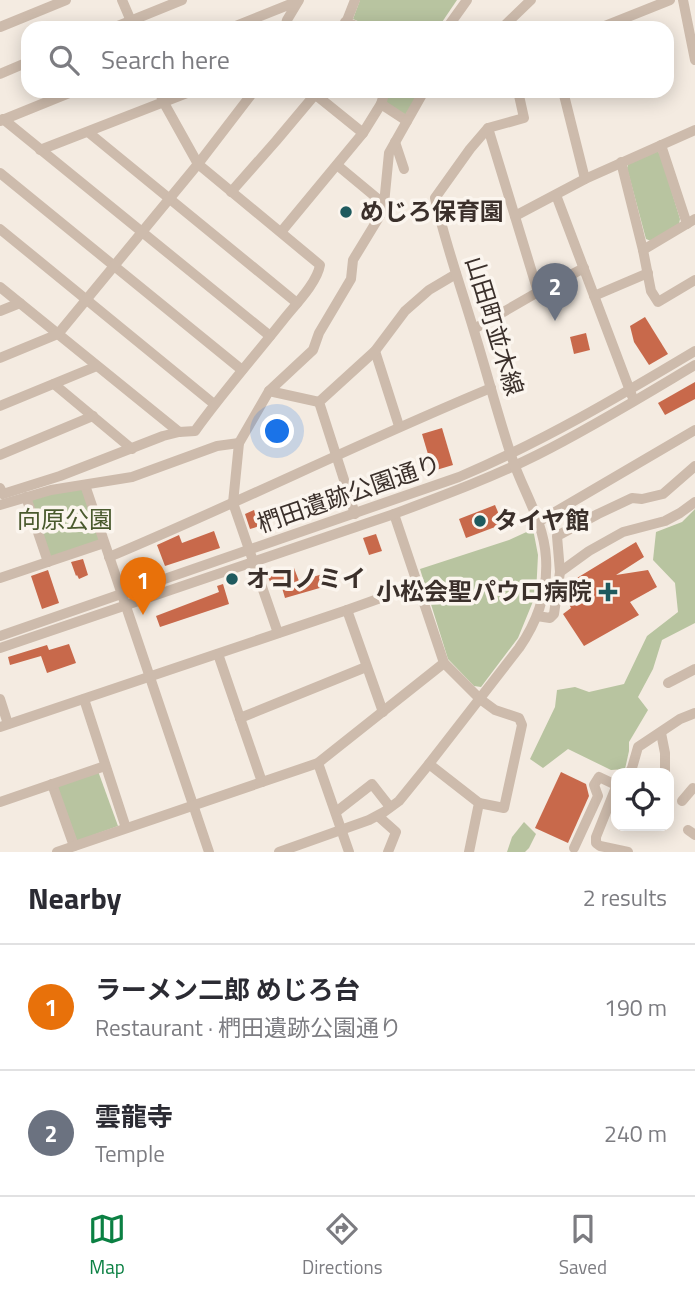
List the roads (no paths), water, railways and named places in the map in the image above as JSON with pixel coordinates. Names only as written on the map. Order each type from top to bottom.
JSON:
[{"type":"street","points":[[0,27],[66,0]]},
{"type":"street","points":[[122,0],[131,21]]},
{"type":"street","points":[[138,21],[182,0]]},
{"type":"street","points":[[346,21],[355,0]]},
{"type":"street","points":[[452,21],[467,0]]},
{"type":"street","points":[[512,0],[521,9]]},
{"type":"street","points":[[509,21],[531,0]]},
{"type":"street","points":[[613,21],[642,5],[670,0]]},
{"type":"street","points":[[683,0],[695,60]]},
{"type":"street","points":[[249,21],[298,1]]},
{"type":"street","points":[[287,21],[298,1]]},
{"type":"street","points":[[0,74],[21,65]]},
{"type":"street","points":[[1,120],[56,98]]},
{"type":"street","points":[[0,488],[3,494],[60,476],[163,436],[195,431],[319,272],[320,265],[198,164],[162,98]]},
{"type":"street","points":[[40,150],[176,98]]},
{"type":"street","points":[[0,358],[58,334],[249,98]]},
{"type":"street","points":[[231,192],[309,98]]},
{"type":"street","points":[[321,98],[363,133]]},
{"type":"street","points":[[281,232],[363,133],[383,98]]},
{"type":"street","points":[[278,634],[233,503],[239,443],[269,391],[313,350],[318,332],[351,279],[353,260],[381,214],[389,153],[420,98]]},
{"type":"street","points":[[520,98],[524,118],[488,128],[538,292]]},
{"type":"street","points":[[565,98],[585,179]]},
{"type":"street","points":[[381,104],[407,121]]},
{"type":"street","points":[[1,120],[270,336]]},
{"type":"street","name":"山田町並木線","points":[[488,128],[435,198],[513,460],[544,544],[546,574],[537,616]]},
{"type":"street","points":[[515,216],[585,179],[695,130]]},
{"type":"street","points":[[88,132],[297,303]]},
{"type":"street","points":[[395,142],[404,169]]},
{"type":"street","points":[[643,250],[691,222],[662,145]]},
{"type":"street","points":[[621,162],[651,291],[658,302],[695,280]]},
{"type":"street","points":[[337,164],[384,204]]},
{"type":"street","points":[[0,173],[242,370]]},
{"type":"street","points":[[556,195],[633,402]]},
{"type":"street","points":[[0,229],[214,404]]},
{"type":"street","points":[[474,329],[584,268]]},
{"type":"street","points":[[319,402],[375,351],[405,311],[429,290],[456,274]]},
{"type":"street","points":[[594,296],[648,274]]},
{"type":"street","points":[[0,287],[179,432]]},
{"type":"street","points":[[0,312],[20,303]]},
{"type":"street","points":[[375,351],[399,426]]},
{"type":"street","name":"椚田遺跡公園通り","points":[[0,648],[124,600],[251,556],[394,514],[452,493],[513,460],[695,351]]},
{"type":"street","name":"椚田遺跡公園通り","points":[[251,556],[355,514],[577,435],[695,365]]},
{"type":"street","points":[[0,406],[97,366]]},
{"type":"street","points":[[54,384],[132,449]]},
{"type":"street","points":[[109,557],[336,457],[399,426],[491,388]]},
{"type":"street","points":[[269,391],[319,402]]},
{"type":"street","points":[[319,402],[355,514]]},
{"type":"street","points":[[0,455],[93,416]]},
{"type":"street","points":[[538,522],[695,430]]},
{"type":"street","points":[[0,505],[51,490],[132,477],[217,446],[239,443]]},
{"type":"street","points":[[281,852],[378,816],[408,791],[519,648],[537,616],[550,618],[554,615],[560,572],[557,536],[632,498],[642,499],[663,494],[695,466]]},
{"type":"street","points":[[85,485],[209,852]]},
{"type":"street","points":[[26,497],[48,562]]},
{"type":"street","points":[[560,572],[589,551],[623,532],[666,521],[695,502]]},
{"type":"street","points":[[394,514],[444,663],[480,699],[495,710],[519,718],[522,724],[504,808],[479,803],[429,764]]},
{"type":"street","points":[[0,578],[104,544]]},
{"type":"street","points":[[0,699],[4,725],[418,585]]},
{"type":"street","name":"椚田遺跡公園通り","points":[[0,636],[124,600]]},
{"type":"street","points":[[348,610],[383,712]]},
{"type":"street","points":[[218,654],[262,782]]},
{"type":"street","points":[[57,852],[74,846],[91,847],[126,828],[318,763],[444,663]]},
{"type":"street","points":[[240,718],[366,667]]},
{"type":"street","points":[[668,683],[695,669]]},
{"type":"street","points":[[84,699],[126,828]]},
{"type":"street","points":[[631,768],[638,747],[680,719],[695,713]]},
{"type":"street","points":[[661,733],[665,768]]},
{"type":"street","points":[[318,763],[349,852]]},
{"type":"street","points":[[0,802],[105,766]]},
{"type":"street","points":[[574,848],[598,796],[594,785],[598,777],[611,784]]},
{"type":"street","points":[[52,783],[74,846]]},
{"type":"street","points":[[336,812],[372,784],[390,807]]},
{"type":"street","points":[[682,801],[691,787]]},
{"type":"street","points":[[611,799],[596,843],[620,851]]},
{"type":"street","points":[[469,852],[479,803]]},
{"type":"street","points":[[378,816],[396,832],[388,852]]},
{"type":"place","name":"めじろ保育園","points":[[346,212]]},
{"type":"place","name":"雲龍寺","points":[[555,321]]},
{"type":"place","name":"タイヤ館","points":[[480,521]]},
{"type":"place","name":"オコノミイ","points":[[232,579]]},
{"type":"place","name":"小松会聖パウロ病院","points":[[608,592]]},
{"type":"place","name":"ラーメン二郎 めじろ台","points":[[143,615]]},
{"type":"park label","name":"向原公園","points":[[65,520]]}]
